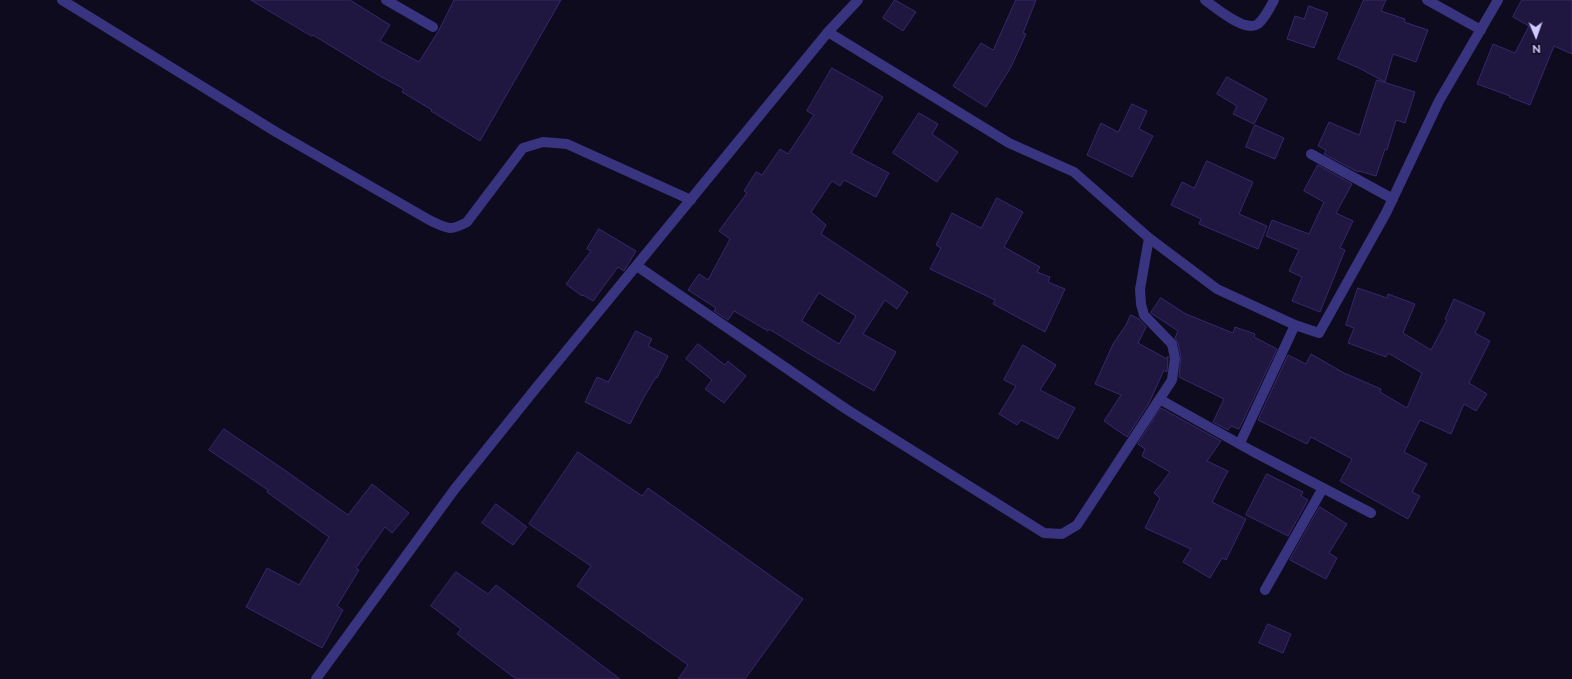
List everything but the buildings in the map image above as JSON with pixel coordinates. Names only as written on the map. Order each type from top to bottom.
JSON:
[{"type":"street","points":[[62,0],[276,132],[431,221],[448,229],[468,222],[523,148],[543,142],[567,144],[691,200]]},
{"type":"street","points":[[386,0],[433,27]]},
{"type":"street","points":[[316,679],[454,490],[828,32],[858,0]]},
{"type":"street","points":[[1205,0],[1243,25],[1252,26],[1261,21],[1274,0]]},
{"type":"street","points":[[1427,0],[1481,30]]},
{"type":"street","points":[[828,32],[1009,143],[1074,172],[1149,238],[1217,289],[1295,325],[1319,333],[1386,213],[1439,101],[1498,0]]},
{"type":"street","points":[[1311,154],[1393,199]]},
{"type":"street","points":[[637,266],[846,409],[1044,533],[1062,534],[1077,525],[1161,400],[1172,380],[1175,358],[1172,344],[1144,315],[1141,304],[1140,289],[1149,238]]},
{"type":"street","points":[[1240,443],[1295,325]]},
{"type":"street","points":[[1161,400],[1371,513]]},
{"type":"street","points":[[1265,590],[1323,488]]}]
